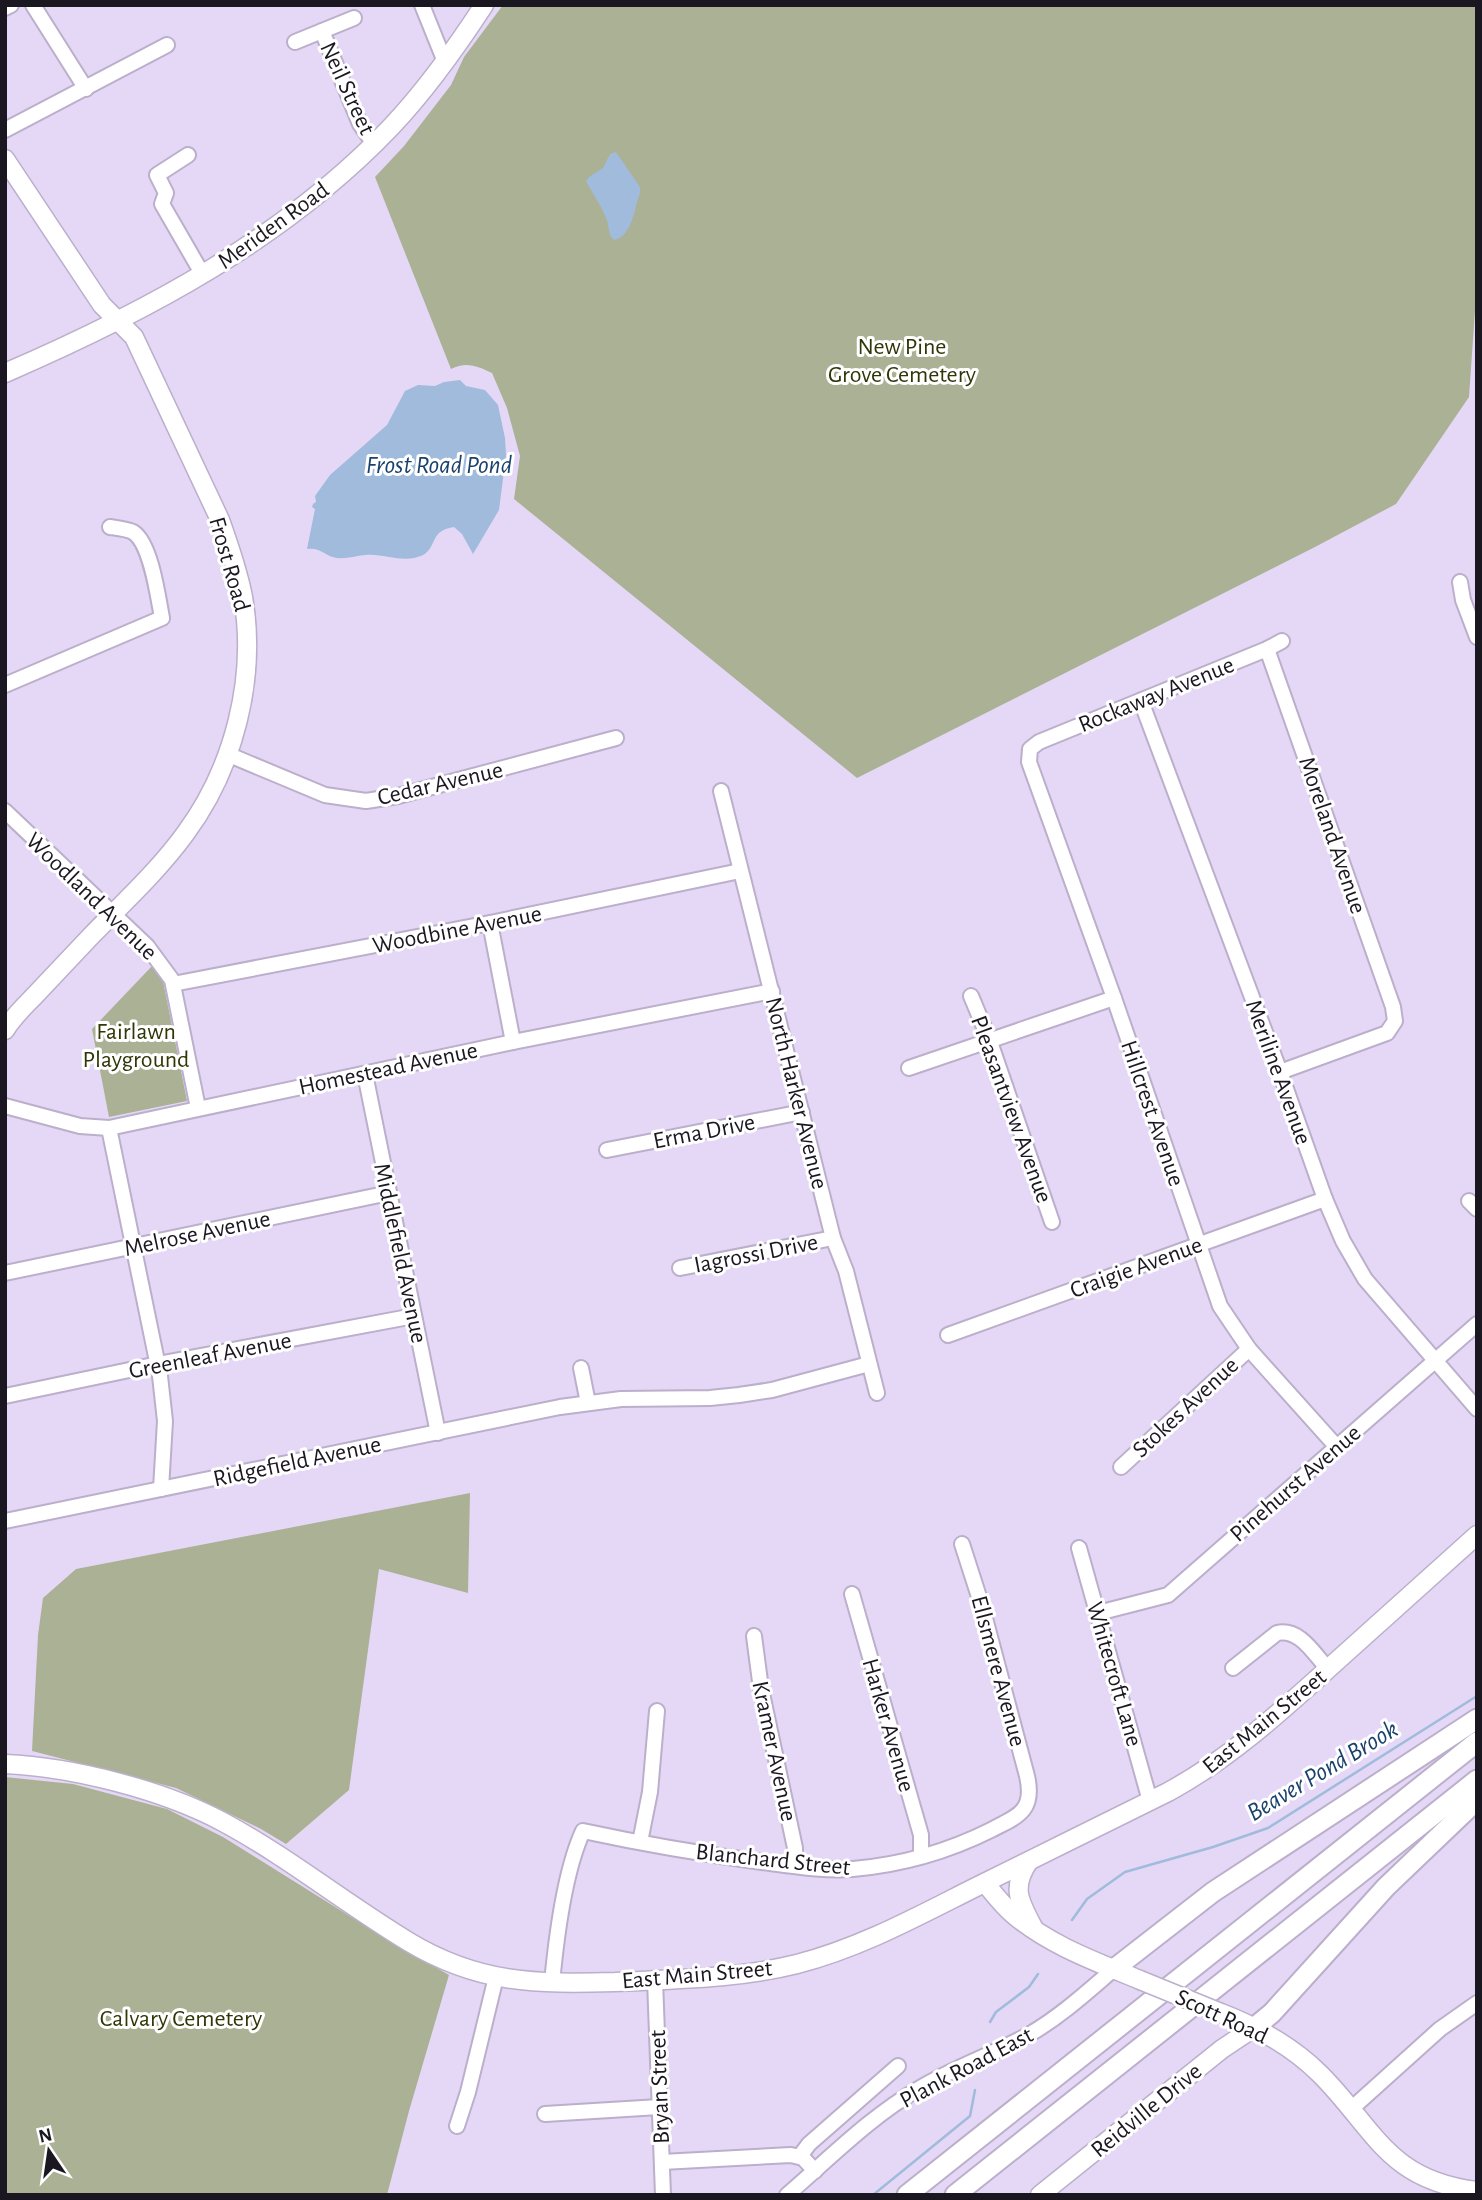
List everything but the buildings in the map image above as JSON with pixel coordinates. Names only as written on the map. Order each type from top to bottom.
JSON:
[{"type":"highway","points":[[1114,1969],[1213,1892],[1477,1719]]},
{"type":"highway","points":[[907,2195],[1477,1742]]},
{"type":"highway","points":[[956,2195],[1477,1780]]},
{"type":"highway","points":[[1255,2027],[1272,2013],[1386,1887],[1477,1800]]},
{"type":"main road","name":"Meriden Road","points":[[5,373],[118,320],[203,275],[297,211],[346,171],[407,109],[445,62],[485,5]]},
{"type":"main road","name":"Frost Road","points":[[5,159],[102,305],[132,333],[220,520],[239,577],[247,632],[240,711],[211,793],[186,834],[165,860],[28,1002],[5,1030]]},
{"type":"main road","name":"East Main Street","points":[[5,1764],[34,1766],[101,1779],[153,1793],[199,1811],[240,1832],[418,1947],[458,1966],[496,1977],[552,1983],[743,1975],[821,1957],[884,1933],[1195,1777],[1277,1715],[1477,1535]]},
{"type":"main road","points":[[1028,1861],[1020,1873],[1017,1887],[1021,1903],[1035,1930]]},
{"type":"main road","name":"Scott Road","points":[[985,1883],[1009,1911],[1064,1947],[1255,2027],[1307,2062],[1379,2145],[1403,2165],[1437,2182],[1477,2192]]},
{"type":"main road","name":"Reidville Drive","points":[[1040,2195],[1222,2049],[1255,2027]]},
{"type":"street","points":[[5,8],[11,5]]},
{"type":"street","points":[[33,5],[86,89]]},
{"type":"street","points":[[422,5],[445,62]]},
{"type":"street","points":[[295,42],[354,18]]},
{"type":"street","name":"Neil Street","points":[[322,31],[360,124],[374,144]]},
{"type":"street","points":[[5,130],[167,45]]},
{"type":"street","points":[[188,155],[157,175],[166,193],[162,204],[203,275]]},
{"type":"street","points":[[5,685],[162,618],[143,543],[132,531],[110,527]]},
{"type":"street","points":[[1460,582],[1463,600],[1477,637]]},
{"type":"street","name":"Rockaway Avenue","points":[[1030,749],[1039,741],[1267,649],[1282,640]]},
{"type":"street","name":"Moreland Avenue","points":[[1267,649],[1393,1007],[1395,1021],[1387,1034],[1280,1072]]},
{"type":"street","name":"Meriline Avenue","points":[[1140,701],[1343,1241],[1366,1279],[1477,1409]]},
{"type":"street","name":"Cedar Avenue","points":[[227,754],[325,795],[366,801],[398,796],[616,738]]},
{"type":"street","name":"Hillcrest Avenue","points":[[1030,749],[1029,762],[1220,1306],[1249,1349],[1336,1446]]},
{"type":"street","name":"North Harker Avenue","points":[[721,791],[833,1238],[846,1271],[877,1393]]},
{"type":"street","name":"Woodland Avenue","points":[[5,811],[148,946],[168,973],[173,984],[198,1108]]},
{"type":"street","points":[[5,835],[17,823]]},
{"type":"street","name":"Woodbine Avenue","points":[[173,984],[490,923],[740,871]]},
{"type":"street","points":[[490,923],[513,1042]]},
{"type":"street","name":"Homestead Avenue","points":[[5,1106],[80,1126],[108,1128],[513,1042],[772,991]]},
{"type":"street","name":"Pleasantview Avenue","points":[[971,996],[989,1039],[1052,1222]]},
{"type":"street","points":[[909,1068],[1114,998]]},
{"type":"street","name":"Middlefield Avenue","points":[[365,1074],[438,1433]]},
{"type":"street","name":"Erma Drive","points":[[607,1150],[802,1112]]},
{"type":"street","points":[[108,1128],[158,1364],[165,1421],[161,1489]]},
{"type":"street","name":"Melrose Avenue","points":[[5,1273],[389,1193]]},
{"type":"street","name":"Craigie Avenue","points":[[948,1335],[1325,1199]]},
{"type":"street","name":"Iagrossi Drive","points":[[680,1268],[833,1238]]},
{"type":"street","name":"Greenleaf Avenue","points":[[5,1396],[414,1316]]},
{"type":"street","name":"Pinehurst Avenue","points":[[1098,1612],[1168,1595],[1477,1324]]},
{"type":"street","name":"Stokes Avenue","points":[[1121,1467],[1249,1349]]},
{"type":"street","name":"Ridgefield Avenue","points":[[5,1521],[588,1403],[739,1395],[772,1390],[869,1364]]},
{"type":"street","points":[[581,1367],[588,1403]]},
{"type":"street","name":"Ellsmere Avenue","points":[[962,1544],[981,1603],[1027,1776],[1030,1800]]},
{"type":"street","name":"Whitecroft Lane","points":[[1079,1548],[1150,1801]]},
{"type":"street","name":"Harker Avenue","points":[[852,1594],[921,1835],[921,1856]]},
{"type":"street","points":[[1233,1668],[1277,1633],[1284,1631],[1293,1632],[1328,1669]]},
{"type":"street","name":"Kramer Avenue","points":[[754,1636],[761,1689],[795,1848],[794,1866]]},
{"type":"street","points":[[640,1842],[650,1792],[657,1711]]},
{"type":"street","name":"Blanchard Street","points":[[552,1983],[573,1856],[583,1831],[706,1854],[794,1866],[852,1869],[950,1848],[1020,1814],[1030,1800]]},
{"type":"street","name":"Plank Road East","points":[[788,2195],[896,2103],[931,2082],[1037,2029],[1114,1969]]},
{"type":"street","points":[[457,2126],[496,1977]]},
{"type":"street","name":"Bryan Street","points":[[655,1980],[663,2195]]},
{"type":"street","points":[[1350,2110],[1440,2029],[1477,2003]]},
{"type":"street","points":[[800,2156],[809,2144],[898,2066]]},
{"type":"street","points":[[545,2114],[659,2107]]},
{"type":"street","points":[[662,2162],[791,2155],[800,2156],[815,2171]]},
{"type":"green space","name":"New Pine Grove Cemetery","points":[[503,5],[1474,5],[1477,7],[1477,282],[1469,397],[1396,504],[857,778],[514,499],[520,456],[507,408],[492,373],[472,365],[451,369],[375,177],[404,146],[451,85],[464,57]]},
{"type":"green space","name":"Fairlawn Playground","points":[[153,965],[163,981],[187,1101],[109,1117],[92,1029]]},
{"type":"green space","points":[[470,1493],[468,1593],[379,1569],[349,1790],[286,1844],[176,1788],[32,1751],[38,1635],[43,1598],[76,1569]]},
{"type":"green space","name":"Calvary Cemetery","points":[[5,1777],[73,1784],[167,1809],[223,1837],[449,1975],[387,2195],[5,2195]]},
{"type":"water","points":[[616,152],[640,187],[640,193],[629,227],[614,240],[604,214],[586,181],[603,168],[610,154]]},
{"type":"water","name":"Frost Road Pond","points":[[460,380],[466,386],[485,390],[498,405],[505,438],[506,455],[499,510],[473,554],[462,534],[454,527],[439,533],[428,552],[414,558],[371,555],[337,558],[316,549],[307,549],[315,496],[330,475],[387,425],[405,391],[418,385],[435,386]]},
{"type":"waterway","name":"Beaver Pond Brook","points":[[1072,1920],[1087,1899],[1125,1872],[1268,1828],[1477,1696]]},
{"type":"waterway","name":"Beaver Pond Brook","points":[[990,2022],[996,2012],[1029,1987],[1038,1974]]},
{"type":"waterway","name":"Beaver Pond Brook","points":[[873,2195],[970,2116],[975,2090]]}]
